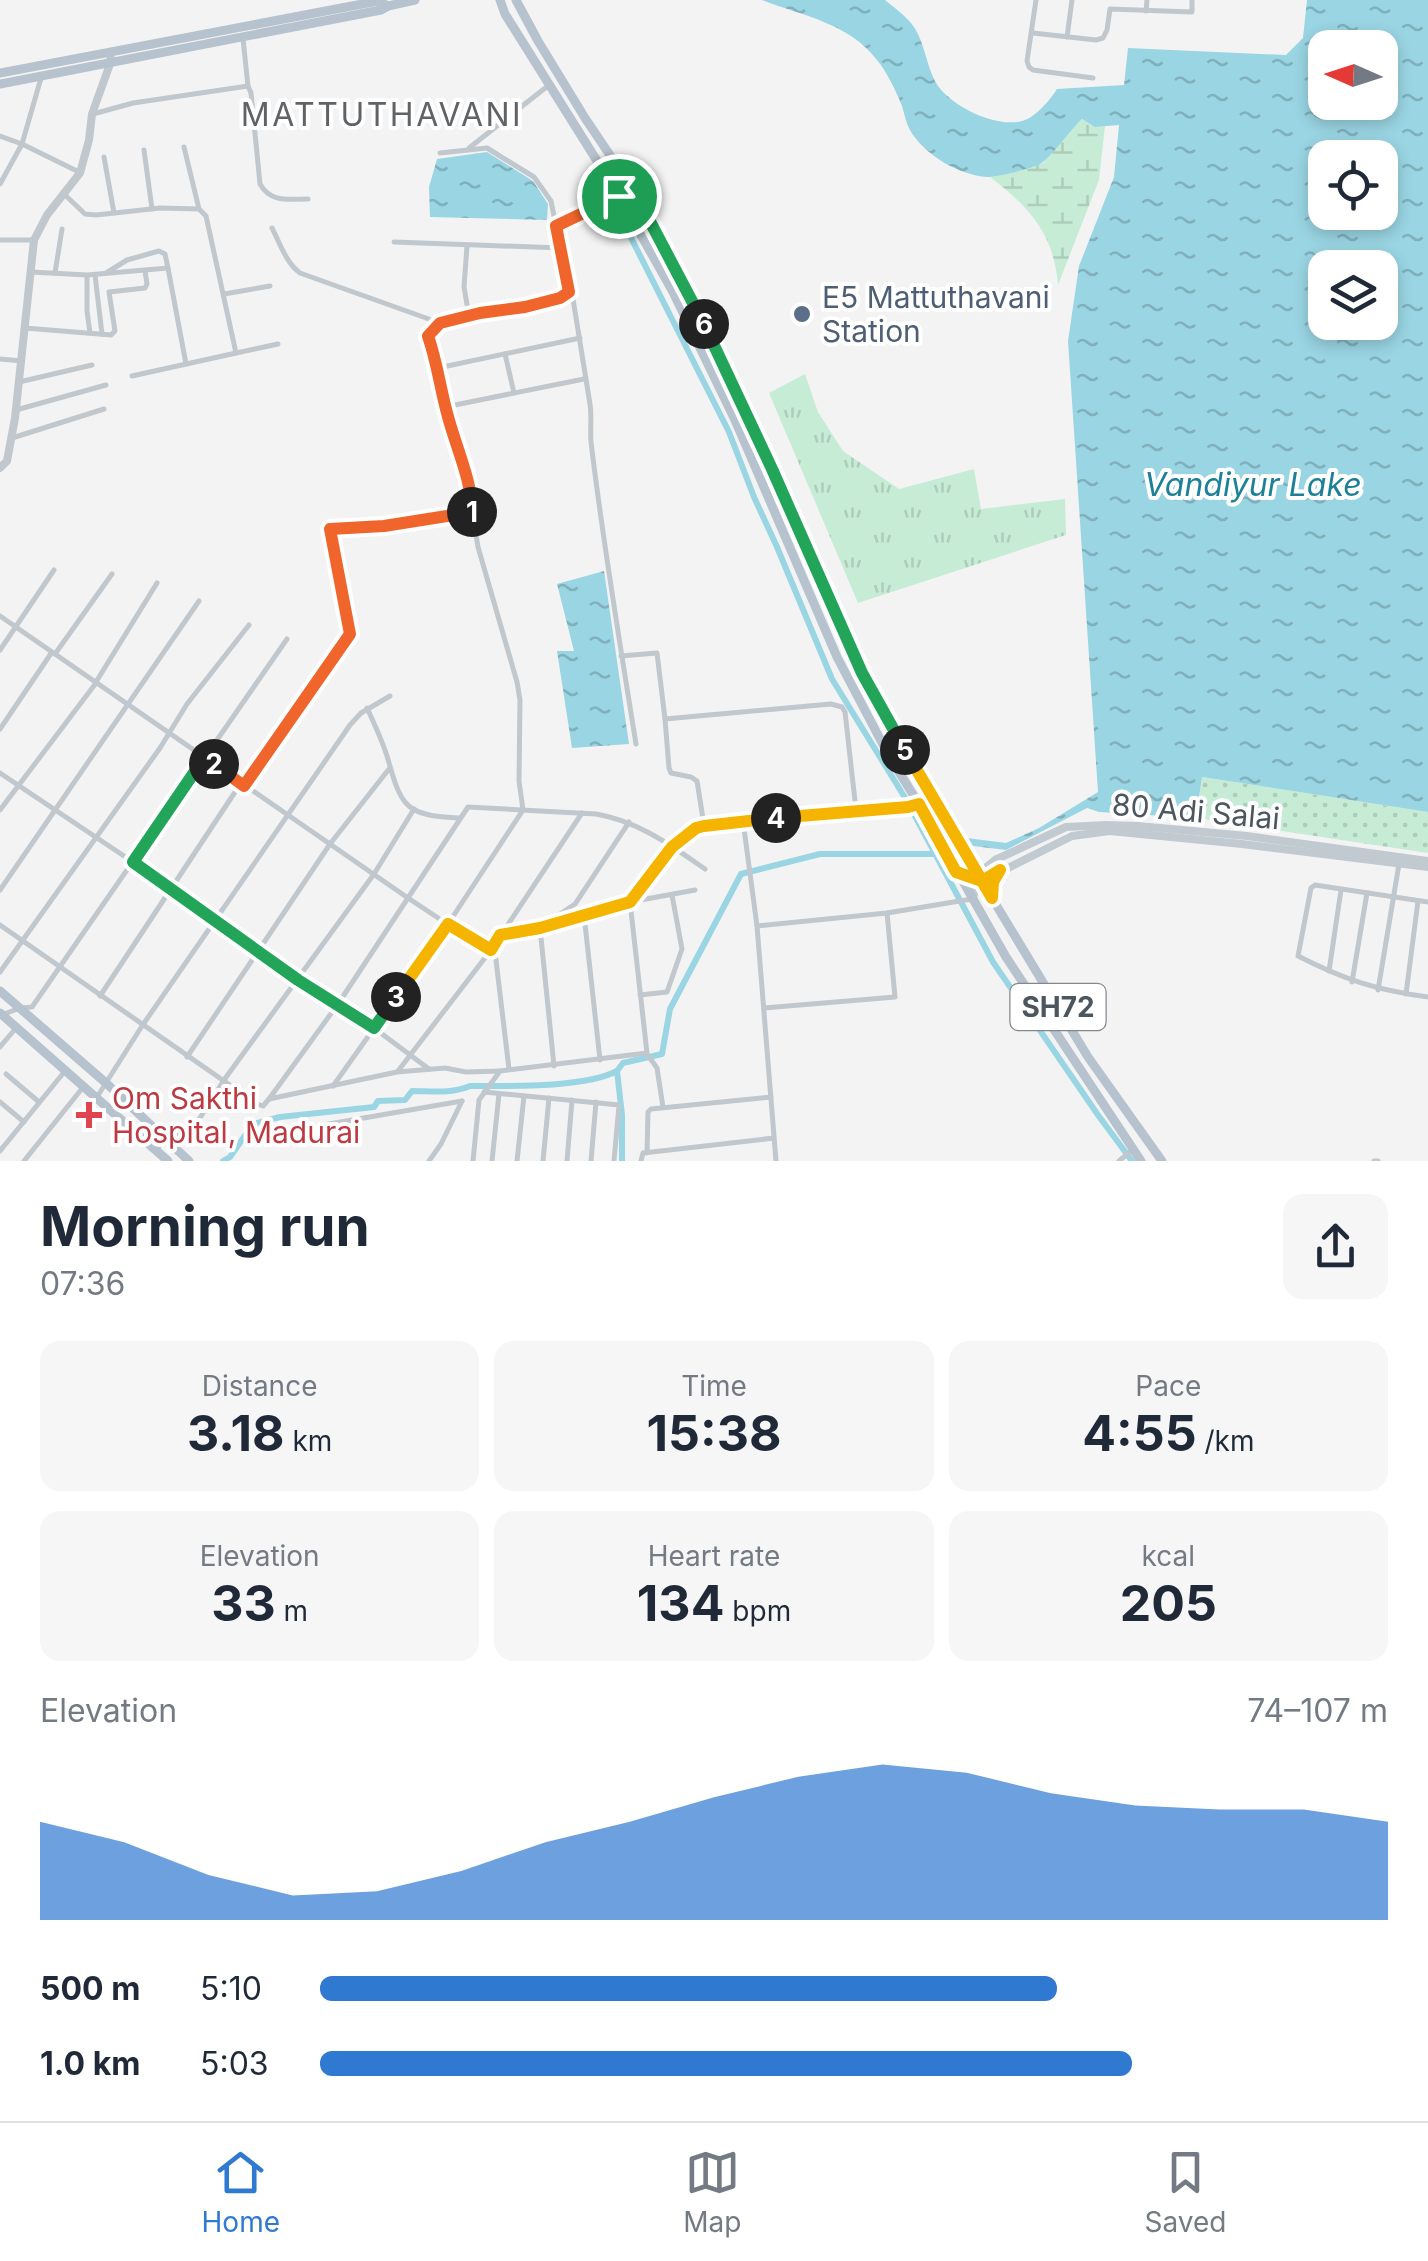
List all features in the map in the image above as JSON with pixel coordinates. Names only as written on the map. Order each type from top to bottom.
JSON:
[{"type":"main road","points":[[0,82],[243,38],[414,0]]},
{"type":"main road","name":"SH72","points":[[500,0],[673,292],[735,420],[837,657],[914,805],[942,845],[1006,957],[1141,1161]]},
{"type":"main road","name":"SH72","points":[[516,0],[546,55],[634,191],[718,350],[862,673],[978,879],[1088,1057],[1162,1161]]},
{"type":"main road","points":[[0,82],[112,52],[378,2],[388,6]]},
{"type":"main road","name":"80 Adi Salai","points":[[978,879],[995,860],[1066,827],[1106,825],[1247,836],[1428,864]]},
{"type":"main road","name":"80 Adi Salai","points":[[978,879],[1072,836],[1110,831],[1400,860]]},
{"type":"main road","points":[[968,858],[981,863],[995,860]]},
{"type":"main road","points":[[992,898],[993,882],[1000,870]]},
{"type":"main road","points":[[956,872],[978,879],[970,900]]},
{"type":"main road","points":[[0,991],[107,1082],[189,1161]]},
{"type":"main road","points":[[1,1014],[168,1161]]},
{"type":"street","points":[[1036,0],[1028,67],[1093,78]]},
{"type":"street","points":[[1068,37],[1072,0]]},
{"type":"street","points":[[1032,33],[1102,38],[1107,30],[1111,0]]},
{"type":"street","points":[[1146,11],[1148,0]]},
{"type":"street","points":[[1110,9],[1192,12],[1192,0]]},
{"type":"street","points":[[243,38],[260,184],[266,194],[276,199],[308,199]]},
{"type":"street","points":[[0,468],[7,461],[5,451],[12,438],[34,240],[47,215],[80,173],[92,114],[112,52]]},
{"type":"street","points":[[0,182],[22,144],[42,76]]},
{"type":"street","points":[[466,150],[548,85]]},
{"type":"street","points":[[92,114],[133,103],[248,86]]},
{"type":"street","points":[[0,136],[80,173]]},
{"type":"street","points":[[184,147],[199,209],[206,216],[236,353]]},
{"type":"street","points":[[440,153],[487,148],[534,177],[551,201],[580,338],[591,441],[636,744]]},
{"type":"street","points":[[144,150],[152,209]]},
{"type":"street","points":[[104,158],[114,213]]},
{"type":"street","points":[[556,226],[634,191]]},
{"type":"street","points":[[63,193],[85,214],[199,209]]},
{"type":"street","points":[[272,228],[293,268],[300,273],[440,323],[525,307],[569,292]]},
{"type":"street","points":[[55,273],[62,229]]},
{"type":"street","points":[[0,240],[34,240]]},
{"type":"street","points":[[394,242],[560,248]]},
{"type":"street","points":[[468,246],[464,287],[469,316]]},
{"type":"street","points":[[95,275],[127,260],[159,251],[165,254],[186,364]]},
{"type":"street","points":[[30,272],[95,275],[168,268]]},
{"type":"street","points":[[25,328],[111,334],[114,331],[109,292],[145,288],[146,271]]},
{"type":"street","points":[[90,333],[87,311],[95,275]]},
{"type":"street","points":[[95,275],[102,334]]},
{"type":"street","points":[[224,294],[270,286]]},
{"type":"street","points":[[333,1086],[523,810],[518,780],[520,700],[478,547],[466,475],[428,336],[440,323]]},
{"type":"street","points":[[438,368],[580,338]]},
{"type":"street","points":[[132,376],[278,344]]},
{"type":"street","points":[[505,354],[514,393]]},
{"type":"street","points":[[0,359],[22,361]]},
{"type":"street","points":[[19,382],[92,365]]},
{"type":"street","points":[[445,407],[584,379]]},
{"type":"street","points":[[16,410],[106,384]]},
{"type":"street","points":[[12,438],[104,409]]},
{"type":"street","points":[[100,996],[350,634],[330,529],[384,526],[473,512]]},
{"type":"street","points":[[0,650],[54,570]]},
{"type":"street","points":[[0,729],[112,574]]},
{"type":"street","points":[[0,810],[96,682],[157,582]]},
{"type":"street","points":[[0,890],[199,602]]},
{"type":"street","points":[[0,616],[408,898],[495,952],[509,1070]]},
{"type":"street","points":[[0,972],[160,748],[187,704],[248,625]]},
{"type":"street","points":[[1,1014],[18,1005],[32,1007],[287,639]]},
{"type":"street","points":[[621,656],[658,653],[669,768],[671,773],[697,782],[704,826]]},
{"type":"street","points":[[97,1097],[350,725],[367,708],[390,696]]},
{"type":"street","points":[[665,719],[838,705],[845,712],[856,810]]},
{"type":"street","points":[[367,708],[404,800],[414,809],[432,815],[460,818]]},
{"type":"street","points":[[187,1057],[330,844],[389,769]]},
{"type":"street","points":[[0,773],[430,1070]]},
{"type":"street","points":[[663,1107],[655,1064],[648,1055],[630,902],[672,847],[704,826],[914,805]]},
{"type":"street","points":[[0,926],[262,1106],[338,1004],[468,807],[613,817],[629,822],[705,869]]},
{"type":"street","points":[[157,1150],[172,1132],[186,1136],[191,1132],[224,1080],[374,874],[414,809]]},
{"type":"street","points":[[397,1072],[491,950],[582,813]]},
{"type":"street","points":[[743,821],[758,926],[776,1161]]},
{"type":"street","points":[[540,928],[575,904],[629,822]]},
{"type":"street","points":[[1378,990],[1400,860]]},
{"type":"street","points":[[1428,902],[1314,885],[1298,956],[1352,982],[1378,990],[1428,996]]},
{"type":"street","points":[[500,935],[695,890]]},
{"type":"street","points":[[1329,972],[1341,890]]},
{"type":"street","points":[[1352,982],[1367,893]]},
{"type":"street","points":[[640,995],[667,992],[682,949],[672,894]]},
{"type":"street","points":[[758,926],[970,900]]},
{"type":"street","points":[[1406,994],[1418,900]]},
{"type":"street","points":[[764,1008],[895,997],[887,912]]},
{"type":"street","points":[[584,915],[600,1060]]},
{"type":"street","points":[[540,928],[554,1066]]},
{"type":"street","points":[[0,1047],[16,1028]]},
{"type":"street","points":[[269,1099],[397,1072],[445,1068],[500,1071],[648,1055]]},
{"type":"street","points":[[2,1146],[66,1069]]},
{"type":"street","points":[[473,1161],[479,1100],[500,1071]]},
{"type":"street","points":[[6,1074],[39,1102]]},
{"type":"street","points":[[24,1161],[84,1086]]},
{"type":"street","points":[[488,1087],[500,1093],[619,1104],[614,1161]]},
{"type":"street","points":[[492,1161],[500,1093]]},
{"type":"street","points":[[518,1161],[524,1096]]},
{"type":"street","points":[[647,1153],[648,1112],[655,1108],[770,1097]]},
{"type":"street","points":[[543,1161],[548,1098]]},
{"type":"street","points":[[300,1128],[462,1100],[429,1161]]},
{"type":"street","points":[[567,1161],[572,1100]]},
{"type":"street","points":[[0,1102],[24,1122]]},
{"type":"street","points":[[591,1161],[596,1102]]},
{"type":"street","points":[[641,1161],[644,1153],[774,1138]]},
{"type":"street","points":[[1121,1159],[1131,1151]]},
{"type":"green space","points":[[1082,119],[1095,127],[1105,126],[1099,180],[1058,285],[1051,251],[1037,223],[1017,199],[990,177],[1043,163]]},
{"type":"green space","points":[[805,374],[818,412],[843,451],[899,489],[974,469],[981,509],[1065,499],[1066,535],[858,603],[769,393]]},
{"type":"green space","points":[[1202,777],[1428,812],[1428,853],[1196,818]]},
{"type":"water","name":"Vandiyur Lake","points":[[762,0],[885,0],[915,29],[935,80],[945,94],[976,114],[1012,122],[1032,116],[1057,89],[1124,85],[1128,48],[1286,55],[1303,38],[1307,0],[1428,0],[1428,812],[1202,777],[1196,818],[1087,808],[1006,850],[965,845],[959,834],[964,832],[967,838],[1006,843],[1098,792],[1068,341],[1079,266],[1114,177],[1119,125],[1095,127],[1082,119],[1040,164],[992,177],[965,172],[943,162],[916,139],[890,79],[866,47],[809,16]]},
{"type":"water","points":[[487,152],[533,181],[548,204],[547,220],[430,217],[429,187],[437,159]]},
{"type":"water","points":[[604,571],[629,744],[572,748],[557,651],[574,651],[557,584]]},
{"type":"waterway","points":[[613,202],[729,432],[832,679],[907,801],[993,962],[1132,1161]]},
{"type":"waterway","points":[[622,1161],[617,1071],[623,1063],[662,1054],[670,1009],[741,874],[820,854],[935,854],[962,844]]},
{"type":"waterway","points":[[223,1161],[253,1124],[280,1117],[374,1107],[378,1101],[405,1100],[412,1091],[566,1083],[617,1071]]},
{"type":"place","name":"E5 Mattuthavani Station","points":[[802,314]]},
{"type":"place","name":"Om Sakthi Hospital, Madurai","points":[[89,1115]]},
{"type":"district","name":"MATTUTHAVANI","points":[[382,114]]},
{"type":"route","points":[[619,196],[556,226],[569,292],[525,307],[440,323],[428,336],[473,512],[384,526],[330,529],[350,634],[244,786],[204,758],[133,862],[298,980],[374,1028],[448,924],[491,950],[500,935],[540,928],[630,902],[672,847],[704,826],[919,804],[956,872],[982,881],[992,898],[993,882],[1000,870],[982,881],[934,802],[862,673],[713,341],[634,191],[619,196]]}]
